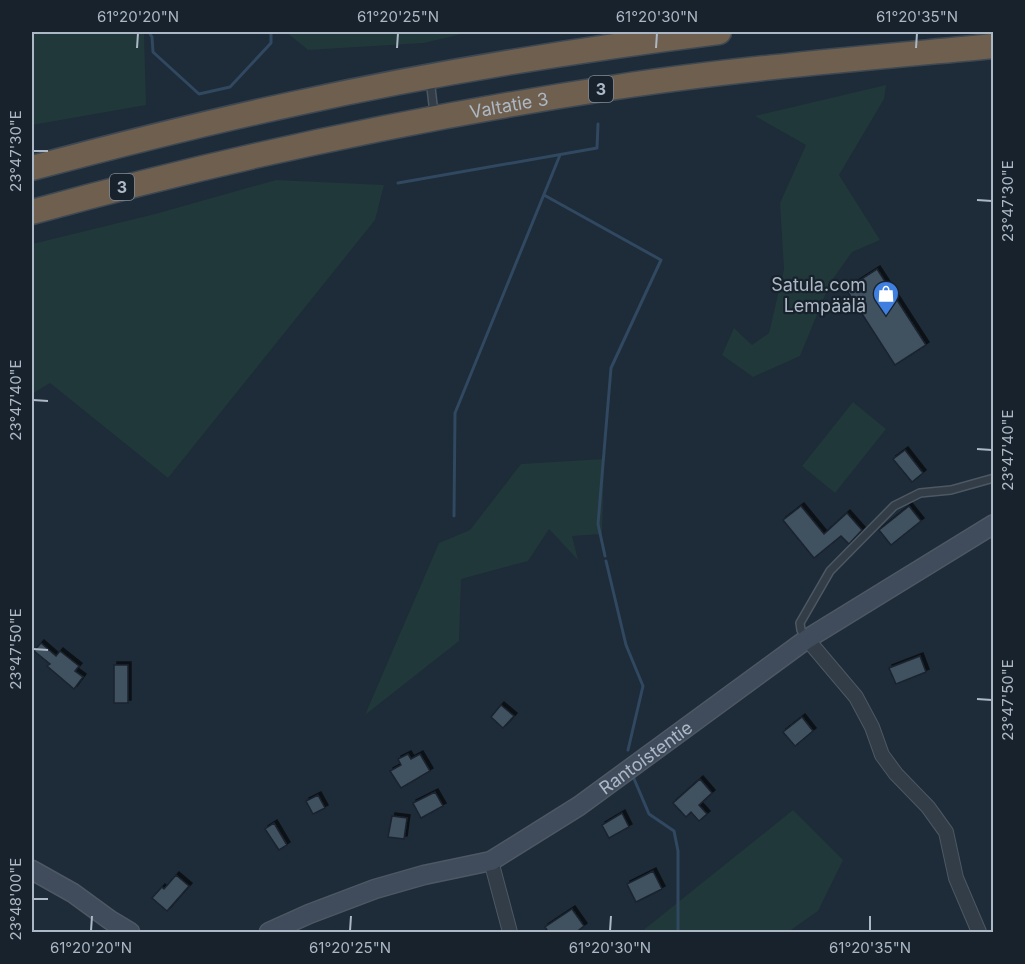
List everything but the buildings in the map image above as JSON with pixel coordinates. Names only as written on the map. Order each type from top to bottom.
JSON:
[{"type":"highway","name":"3","points":[[32,168],[293,104],[430,77],[614,46],[719,32]]},
{"type":"highway","name":"Valtatie 3","points":[[32,212],[152,179],[435,117],[693,76],[993,46]]},
{"type":"street","name":"Rantoistentie","points":[[269,933],[309,914],[375,889],[424,875],[491,861],[579,806],[807,639],[993,524]]},
{"type":"street","points":[[807,639],[856,697],[872,727],[882,755],[928,807],[946,832],[956,878],[979,933]]},
{"type":"street","points":[[491,861],[510,933]]},
{"type":"street","points":[[32,870],[73,893],[130,933]]},
{"type":"lane","points":[[430,77],[435,117]]},
{"type":"lane","points":[[807,639],[800,623],[830,571],[894,506],[920,493],[951,490],[993,478]]},
{"type":"green space","points":[[32,32],[144,32],[146,105],[32,125]]},
{"type":"green space","points":[[286,32],[470,32],[424,43],[308,50]]},
{"type":"green space","points":[[886,85],[884,99],[839,175],[880,240],[852,252],[830,283],[800,356],[753,377],[722,355],[734,328],[752,345],[769,333],[784,269],[780,203],[806,145],[755,116]]},
{"type":"green space","points":[[276,180],[384,185],[375,220],[168,478],[50,383],[32,394],[32,244],[155,214]]},
{"type":"green space","points":[[853,402],[886,429],[835,493],[802,466]]},
{"type":"green space","points":[[604,459],[602,534],[572,536],[578,560],[549,529],[528,561],[461,579],[459,641],[365,715],[439,543],[470,530],[521,464]]},
{"type":"green space","points":[[793,810],[843,860],[818,911],[788,932],[641,932]]},
{"type":"waterway","points":[[149,32],[152,37],[153,52],[199,94],[230,87],[271,43],[271,32]]},
{"type":"waterway","points":[[398,183],[597,148],[598,124]]},
{"type":"waterway","points":[[454,516],[455,413],[560,155]]},
{"type":"waterway","points":[[544,195],[661,260],[611,368],[598,524],[605,556]]},
{"type":"waterway","points":[[606,561],[626,645],[643,686],[628,750]]},
{"type":"waterway","points":[[632,774],[649,814],[674,831],[678,851],[678,932]]},
{"type":"place","name":"Satula.com Lempäälä","points":[[886,317]]}]
